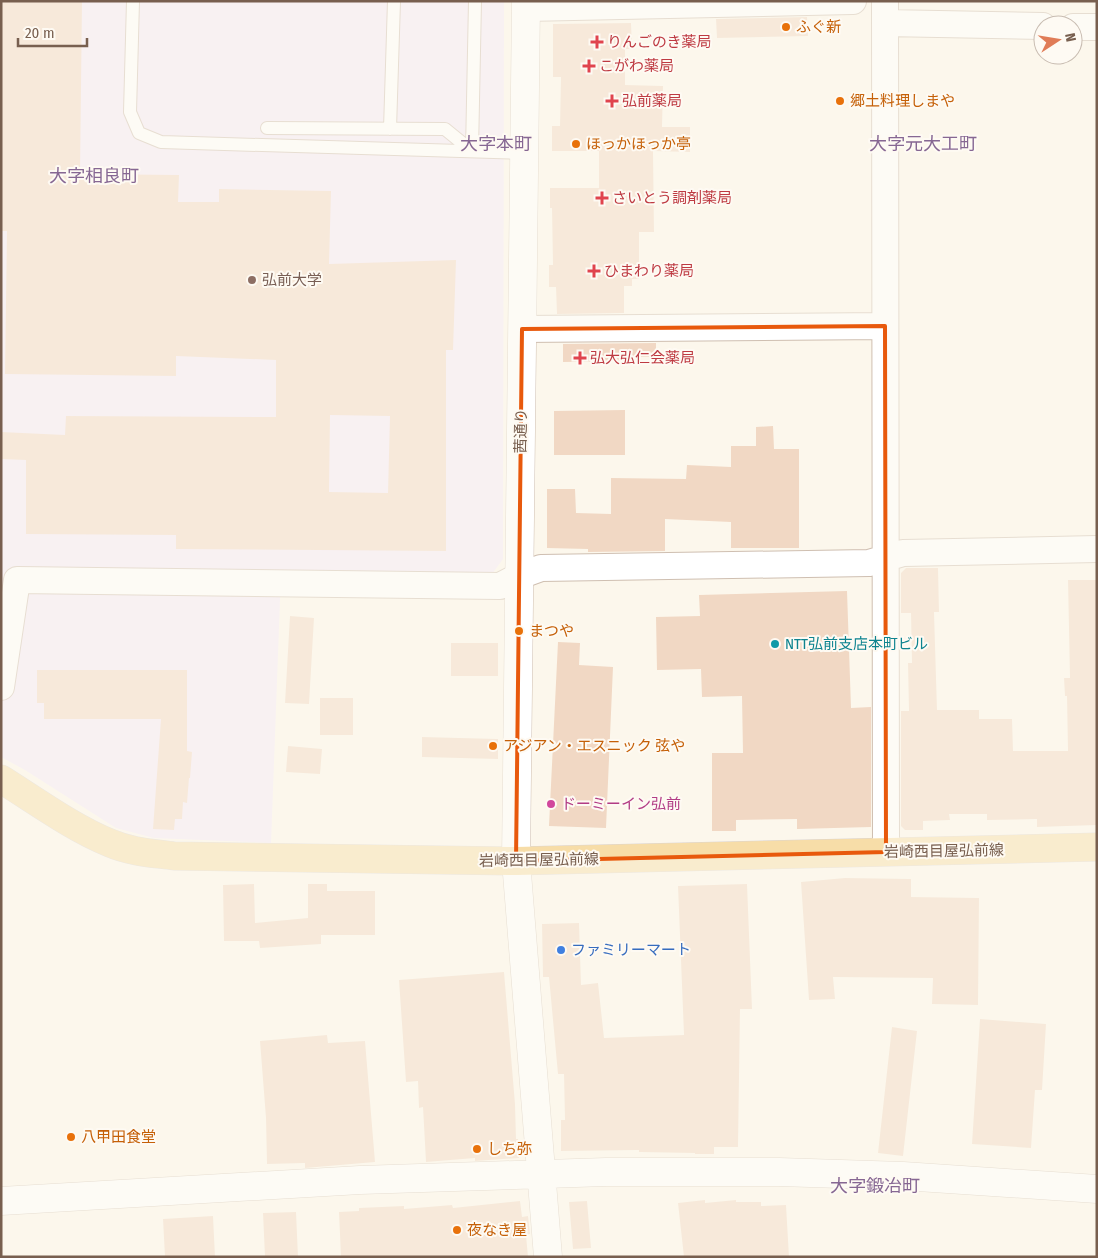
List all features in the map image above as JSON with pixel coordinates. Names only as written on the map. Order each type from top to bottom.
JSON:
[{"type":"main road","name":"岩崎西目屋弘前線","points":[[1,779],[84,830],[111,844],[138,852],[174,856],[516,861],[1097,847]]},
{"type":"street","points":[[526,5],[853,1]]},
{"type":"street","name":"茜通り","points":[[526,5],[516,861],[548,1257]]},
{"type":"street","points":[[886,852],[885,12],[1033,25]]},
{"type":"street","points":[[1083,27],[1097,27]]},
{"type":"street","points":[[522,329],[885,326]]},
{"type":"street","points":[[1,687],[17,580],[500,586],[519,576],[541,568],[869,563],[903,554],[1097,549]]},
{"type":"street","points":[[1,1201],[360,1180],[606,1172],[779,1172],[903,1176],[1097,1188]]},
{"type":"lane","points":[[132,1],[130,112],[139,133],[161,142],[524,153]]},
{"type":"lane","points":[[390,128],[394,1]]},
{"type":"lane","points":[[472,151],[475,1]]},
{"type":"lane","points":[[266,128],[445,129],[472,151]]},
{"type":"highlighted area","points":[[885,326],[886,852],[516,861],[522,329]]},
{"type":"shaded area","name":"弘前大学","points":[[1,1],[504,1],[503,559],[492,574],[281,573],[271,843],[154,838],[116,828],[25,770],[1,757]]},
{"type":"building","points":[[1,1],[82,1],[80,174],[179,175],[178,202],[219,202],[219,189],[331,191],[329,264],[456,260],[453,350],[446,350],[446,551],[176,549],[176,535],[26,534],[26,460],[1,459],[1,432],[65,435],[66,416],[276,417],[276,360],[176,356],[176,376],[5,374],[7,231],[1,231]],"holes":[[[330,415],[390,416],[388,493],[329,492]]]},
{"type":"building","points":[[807,17],[808,36],[717,38],[716,19]]},
{"type":"building","points":[[631,23],[632,49],[625,49],[625,85],[663,86],[662,127],[690,127],[690,152],[653,151],[654,232],[639,232],[639,279],[632,279],[632,286],[624,286],[624,313],[557,314],[556,287],[549,287],[549,265],[553,265],[550,188],[599,188],[599,151],[552,151],[552,126],[560,126],[561,77],[553,77],[553,24]]},
{"type":"building","points":[[656,343],[656,357],[629,357],[630,361],[563,362],[563,344]]},
{"type":"building","points":[[625,410],[625,455],[554,455],[554,411]]},
{"type":"building","points":[[773,426],[774,449],[799,449],[799,548],[731,548],[731,522],[665,519],[665,551],[588,552],[588,549],[547,548],[547,489],[575,489],[576,513],[611,514],[611,478],[686,479],[687,465],[731,467],[731,446],[756,446],[756,427]]},
{"type":"building","points":[[906,568],[938,568],[939,612],[934,612],[937,710],[979,710],[979,719],[1012,719],[1013,751],[1068,751],[1067,696],[1065,696],[1064,678],[1070,678],[1068,580],[1097,580],[1097,825],[1037,827],[1037,819],[987,820],[987,814],[949,814],[950,820],[923,821],[923,830],[905,830],[901,826],[901,711],[909,711],[908,663],[912,663],[911,613],[901,613],[901,573]]},
{"type":"building","points":[[847,591],[851,708],[871,707],[871,827],[797,829],[797,819],[736,820],[736,831],[712,831],[712,753],[743,753],[742,696],[702,697],[701,669],[657,670],[656,617],[700,616],[699,595]]},
{"type":"building","points":[[290,616],[314,618],[309,704],[285,703]]},
{"type":"building","points":[[558,642],[580,643],[579,665],[613,667],[606,828],[549,826]]},
{"type":"building","points":[[451,643],[498,643],[498,676],[451,676]]},
{"type":"building","points":[[37,670],[187,670],[187,751],[192,752],[190,778],[187,803],[183,802],[182,819],[175,819],[174,830],[153,829],[161,719],[44,719],[44,703],[37,703]]},
{"type":"building","points":[[320,698],[353,698],[353,735],[320,735]]},
{"type":"building","points":[[422,737],[498,739],[498,759],[422,757]]},
{"type":"building","points":[[288,746],[322,749],[320,774],[286,772]]},
{"type":"building","points":[[845,878],[911,879],[911,897],[979,898],[978,1005],[932,1004],[933,978],[833,977],[835,999],[809,1000],[801,882]]},
{"type":"building","points":[[254,884],[255,923],[308,918],[308,884],[327,884],[327,891],[375,891],[375,935],[321,935],[321,944],[260,948],[259,941],[224,941],[223,885]]},
{"type":"building","points":[[747,884],[752,1009],[740,1009],[738,1147],[714,1147],[714,1154],[639,1152],[639,1150],[561,1151],[561,1120],[565,1120],[564,1074],[558,1074],[549,977],[543,977],[542,924],[579,923],[581,985],[598,983],[604,1038],[684,1035],[678,886]]},
{"type":"building","points":[[504,972],[519,1158],[475,1161],[475,1158],[426,1162],[423,1107],[419,1108],[418,1081],[406,1082],[399,980]]},
{"type":"building","points":[[980,1019],[1046,1024],[1042,1090],[1035,1090],[1031,1148],[972,1144]]},
{"type":"building","points":[[892,1027],[917,1031],[903,1156],[878,1153]]},
{"type":"building","points":[[327,1035],[328,1043],[365,1041],[375,1162],[305,1168],[305,1163],[267,1164],[266,1118],[260,1041]]},
{"type":"building","points":[[705,1200],[705,1203],[736,1200],[736,1202],[761,1202],[761,1206],[786,1205],[789,1257],[684,1257],[678,1203]]},
{"type":"building","points":[[520,1201],[522,1217],[528,1216],[530,1234],[526,1235],[528,1257],[341,1257],[339,1212],[359,1211],[359,1208],[404,1206],[404,1209],[452,1205],[453,1208]]},
{"type":"building","points":[[587,1201],[591,1248],[573,1249],[569,1202]]},
{"type":"building","points":[[296,1212],[298,1257],[265,1257],[263,1213]]},
{"type":"building","points":[[213,1216],[215,1257],[165,1257],[163,1219]]},
{"type":"place","name":"ふぐ新","points":[[786,27]]},
{"type":"place","name":"りんごのき薬局","points":[[597,42]]},
{"type":"place","name":"こがわ薬局","points":[[589,66]]},
{"type":"place","name":"弘前薬局","points":[[612,101]]},
{"type":"place","name":"郷土料理しまや","points":[[840,101]]},
{"type":"place","name":"ほっかほっか亭","points":[[576,144]]},
{"type":"place","name":"さいとう調剤薬局","points":[[602,198]]},
{"type":"place","name":"ひまわり薬局","points":[[594,271]]},
{"type":"place","name":"弘前大学","points":[[252,280]]},
{"type":"place","name":"弘大弘仁会薬局","points":[[580,358]]},
{"type":"place","name":"まつや","points":[[519,631]]},
{"type":"place","name":"NTT弘前支店本町ビル","points":[[775,644]]},
{"type":"place","name":"アジアン・エスニック 弦や","points":[[493,746]]},
{"type":"place","name":"ドーミーイン弘前","points":[[551,804]]},
{"type":"place","name":"ファミリーマート","points":[[561,950]]},
{"type":"place","name":"八甲田食堂","points":[[71,1137]]},
{"type":"place","name":"しち弥","points":[[477,1149]]},
{"type":"place","name":"夜なき屋","points":[[457,1230]]},
{"type":"district","name":"大字本町","points":[[496,144]]},
{"type":"district","name":"大字元大工町","points":[[923,144]]},
{"type":"district","name":"大字相良町","points":[[94,176]]},
{"type":"district","name":"大字鍛冶町","points":[[875,1186]]}]
